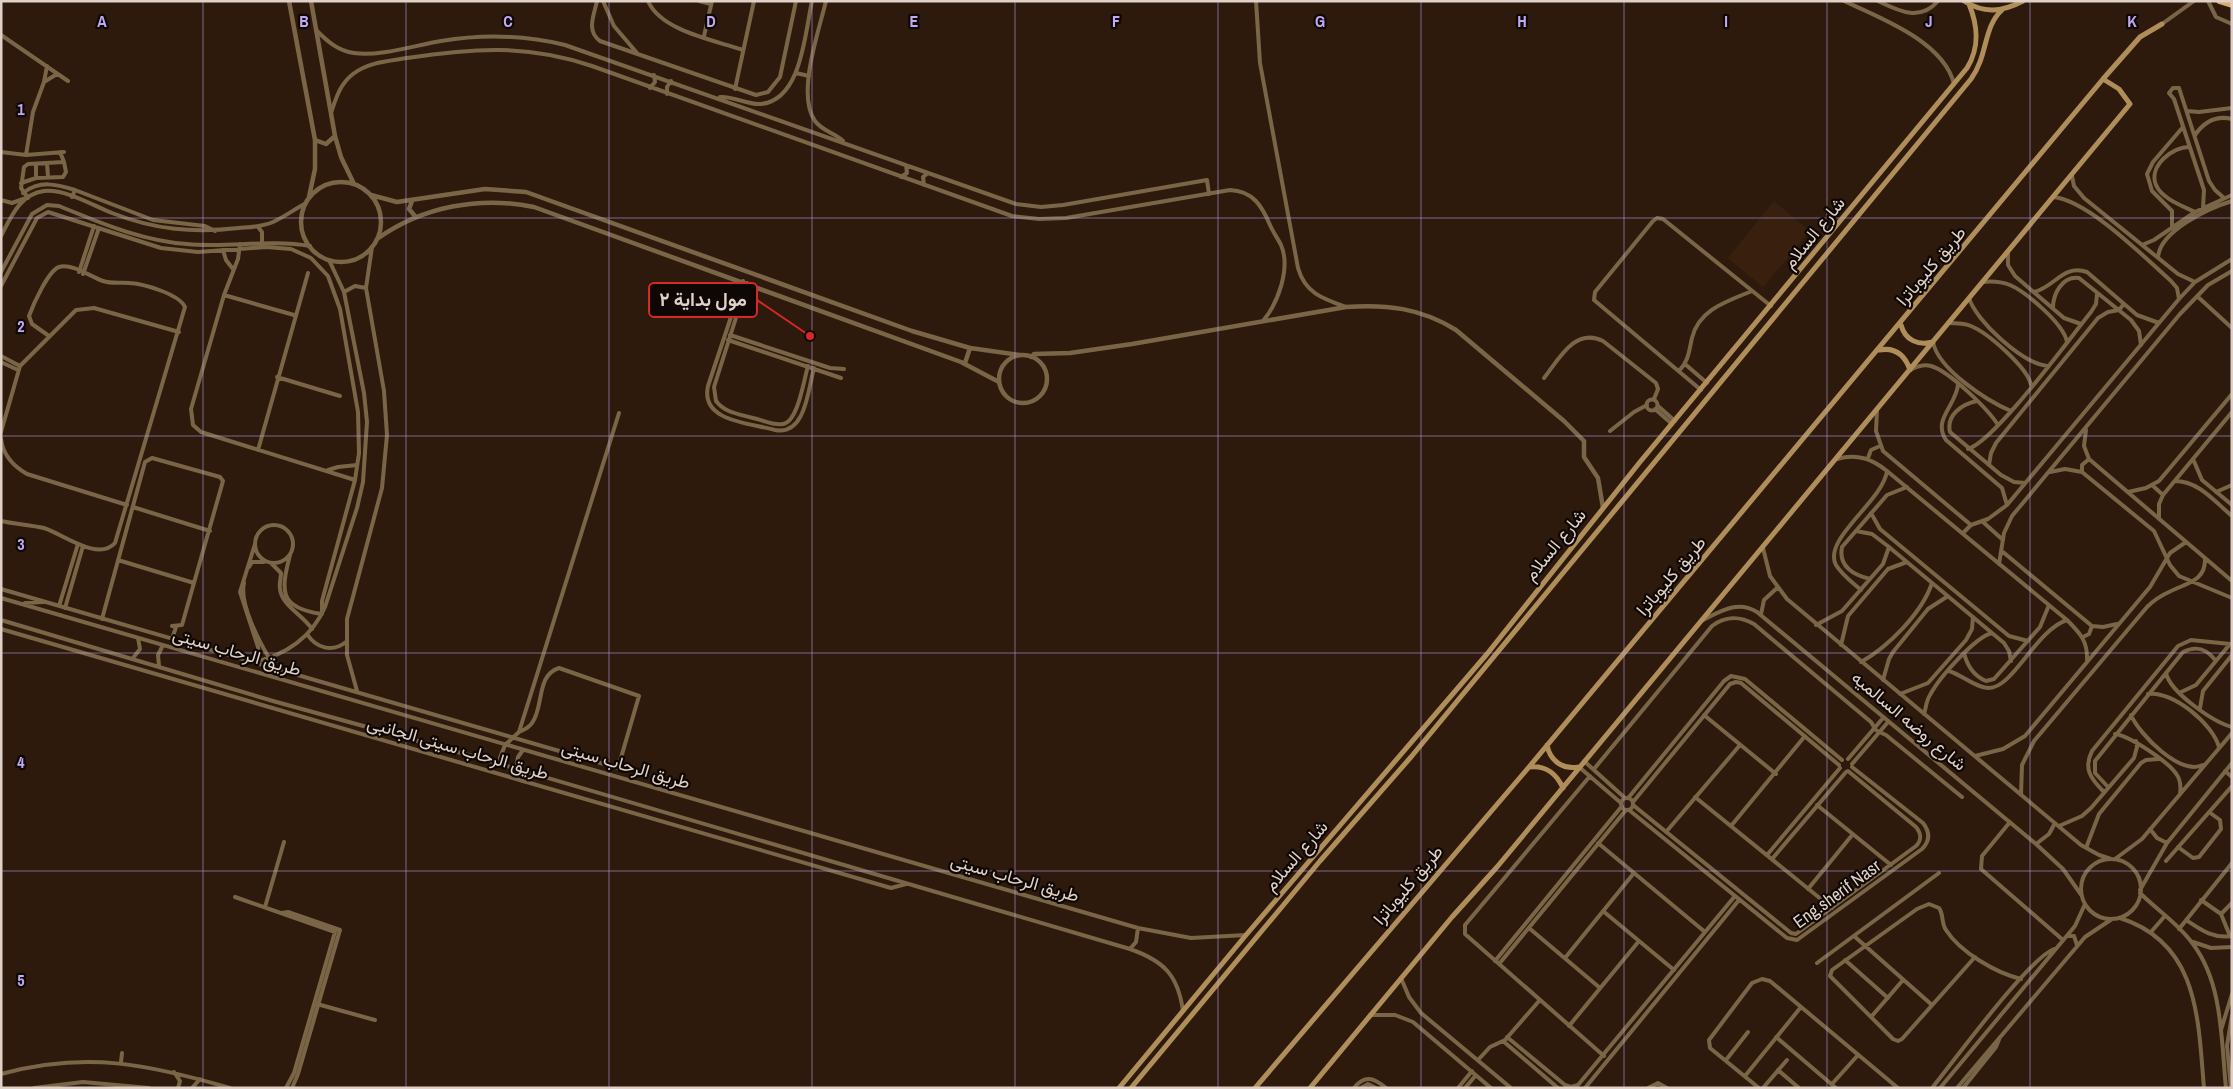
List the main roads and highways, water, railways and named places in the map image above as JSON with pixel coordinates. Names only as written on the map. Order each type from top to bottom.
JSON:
[{"type":"main road","points":[[1966,3],[1985,10],[2002,10],[2023,1]]},
{"type":"main road","points":[[2219,1],[2232,5]]},
{"type":"main road","name":"شارع السلام","points":[[1119,1088],[1246,935],[1486,654],[1603,508],[1954,84],[1970,63],[1976,46],[1976,27],[1966,3]]},
{"type":"main road","name":"شارع السلام","points":[[1131,1088],[1320,861],[1416,751],[1974,74],[1982,60],[1991,25],[2002,10]]},
{"type":"main road","name":"طريق كليوباترا","points":[[1255,1088],[1529,767],[1901,325],[2103,79],[2140,36],[2162,24]]},
{"type":"main road","points":[[1310,1088],[1763,548],[2130,104],[2120,89],[2103,79]]},
{"type":"main road","points":[[1892,160],[1898,165]]},
{"type":"main road","points":[[1901,325],[1904,334],[1912,340],[1922,344],[1933,342]]},
{"type":"main road","points":[[1879,350],[1889,349],[1899,353],[1906,361],[1910,370]]},
{"type":"main road","points":[[1547,745],[1550,755],[1558,763],[1568,768],[1579,767]]},
{"type":"main road","points":[[1529,767],[1548,769],[1555,774],[1563,788]]},
{"type":"main road","points":[[1315,856],[1320,861]]},
{"type":"place","name":"مول بداية ۲","points":[[810,336]]}]
